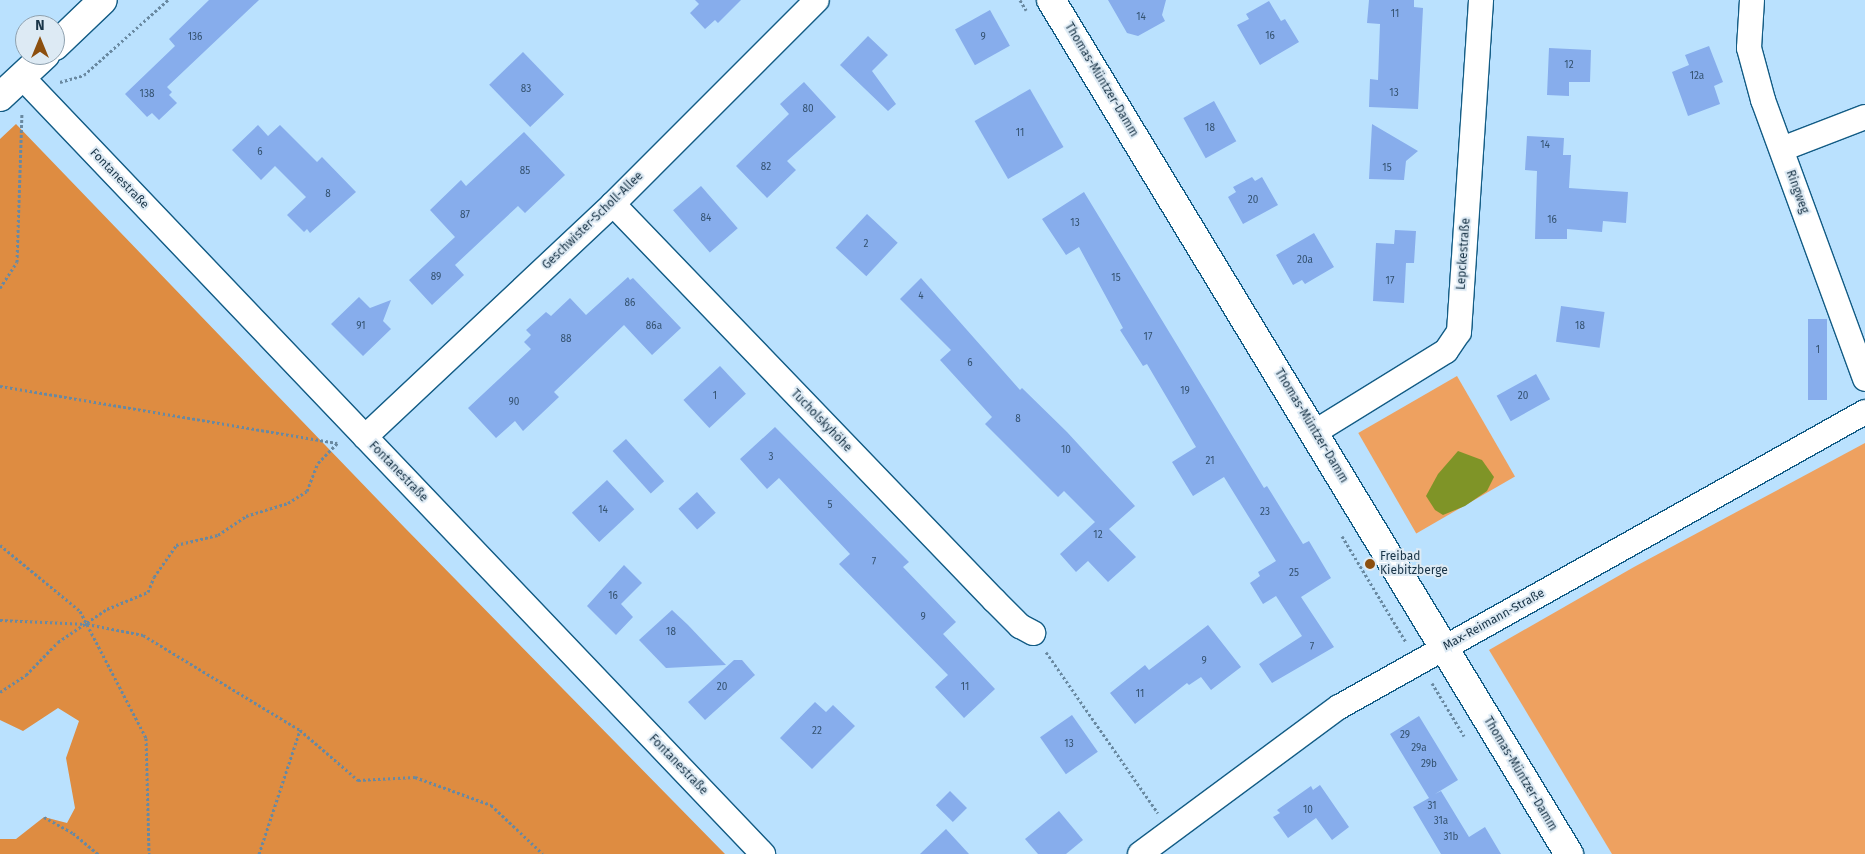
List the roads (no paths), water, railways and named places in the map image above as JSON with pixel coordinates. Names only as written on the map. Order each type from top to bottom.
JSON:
[{"type":"street","points":[[65,36],[103,0]]},
{"type":"street","name":"Geschwister-Scholl-Allee","points":[[365,437],[613,204],[817,0]]},
{"type":"street","name":"Thomas-Müntzer-Damm","points":[[1052,0],[1315,432],[1443,649],[1569,854]]},
{"type":"street","name":"Lepckestraße","points":[[1315,432],[1446,352],[1459,332],[1481,0]]},
{"type":"street","name":"Ringweg","points":[[1752,0],[1749,48],[1782,149],[1865,379]]},
{"type":"street","points":[[19,93],[38,65]]},
{"type":"street","name":"Fontanestraße","points":[[19,93],[365,437],[763,854]]},
{"type":"street","points":[[1782,149],[1865,118]]},
{"type":"street","name":"Tucholskyhöhe","points":[[613,204],[994,600],[1020,626],[1033,633]]},
{"type":"street","name":"Max-Reimann-Straße","points":[[1140,854],[1169,830],[1339,707],[1865,412]]},
{"type":"place","name":"Freibad Kiebitzberge","points":[[1370,564]]}]
